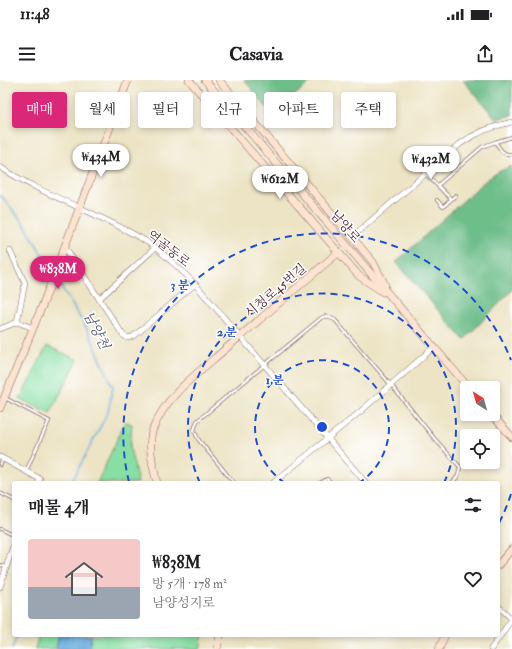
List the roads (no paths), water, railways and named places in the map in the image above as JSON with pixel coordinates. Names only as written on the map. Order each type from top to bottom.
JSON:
[{"type":"main road","points":[[0,408],[43,304],[128,80]]},
{"type":"main road","points":[[124,91],[132,80]]},
{"type":"main road","points":[[189,80],[359,276],[392,298]]},
{"type":"main road","name":"남양로","points":[[205,80],[462,381]]},
{"type":"main road","points":[[219,80],[372,262],[392,298]]},
{"type":"main road","name":"시청로45번길","points":[[157,481],[151,457],[152,431],[163,408],[181,388],[339,252]]},
{"type":"main road","points":[[497,421],[512,437]]},
{"type":"main road","points":[[500,563],[512,549]]},
{"type":"main road","points":[[217,649],[220,637]]},
{"type":"main road","points":[[439,649],[444,637]]},
{"type":"street","points":[[352,237],[468,138],[484,130],[512,122]]},
{"type":"street","name":"역골동로","points":[[0,167],[13,175],[131,233],[155,248],[179,267],[364,481]]},
{"type":"street","points":[[65,247],[123,335],[128,338],[134,336],[195,284]]},
{"type":"street","points":[[99,299],[155,248]]},
{"type":"street","points":[[10,251],[25,283],[17,322]]},
{"type":"street","points":[[0,329],[17,322],[33,328]]},
{"type":"street","points":[[275,481],[391,385],[434,347]]},
{"type":"street","points":[[1,458],[40,479],[39,481]]},
{"type":"street","points":[[0,587],[12,549]]},
{"type":"street","points":[[500,608],[512,619],[500,636]]},
{"type":"street","points":[[491,649],[499,637]]},
{"type":"lane","points":[[438,186],[476,152],[488,144],[512,137]]},
{"type":"lane","points":[[495,142],[505,154],[512,154]]},
{"type":"lane","points":[[426,173],[451,199]]},
{"type":"lane","points":[[437,200],[443,207],[456,195]]},
{"type":"lane","points":[[232,481],[198,439],[194,430],[197,421],[321,318],[326,316],[335,320],[460,467],[458,476],[454,481]]},
{"type":"lane","points":[[4,398],[48,422],[26,471]]},
{"type":"lane","points":[[0,465],[1,458]]},
{"type":"lane","points":[[0,493],[12,499]]},
{"type":"lane","points":[[0,529],[12,535]]},
{"type":"lane","points":[[0,565],[6,567]]},
{"type":"water","points":[[59,637],[91,637],[90,649],[56,649]]},
{"type":"waterway","name":"남양천","points":[[0,196],[24,224],[52,271]]},
{"type":"waterway","name":"남양천","points":[[56,278],[87,329],[113,387],[108,412],[72,481]]},
{"type":"waterway","name":"남양천","points":[[12,649],[16,637]]}]
